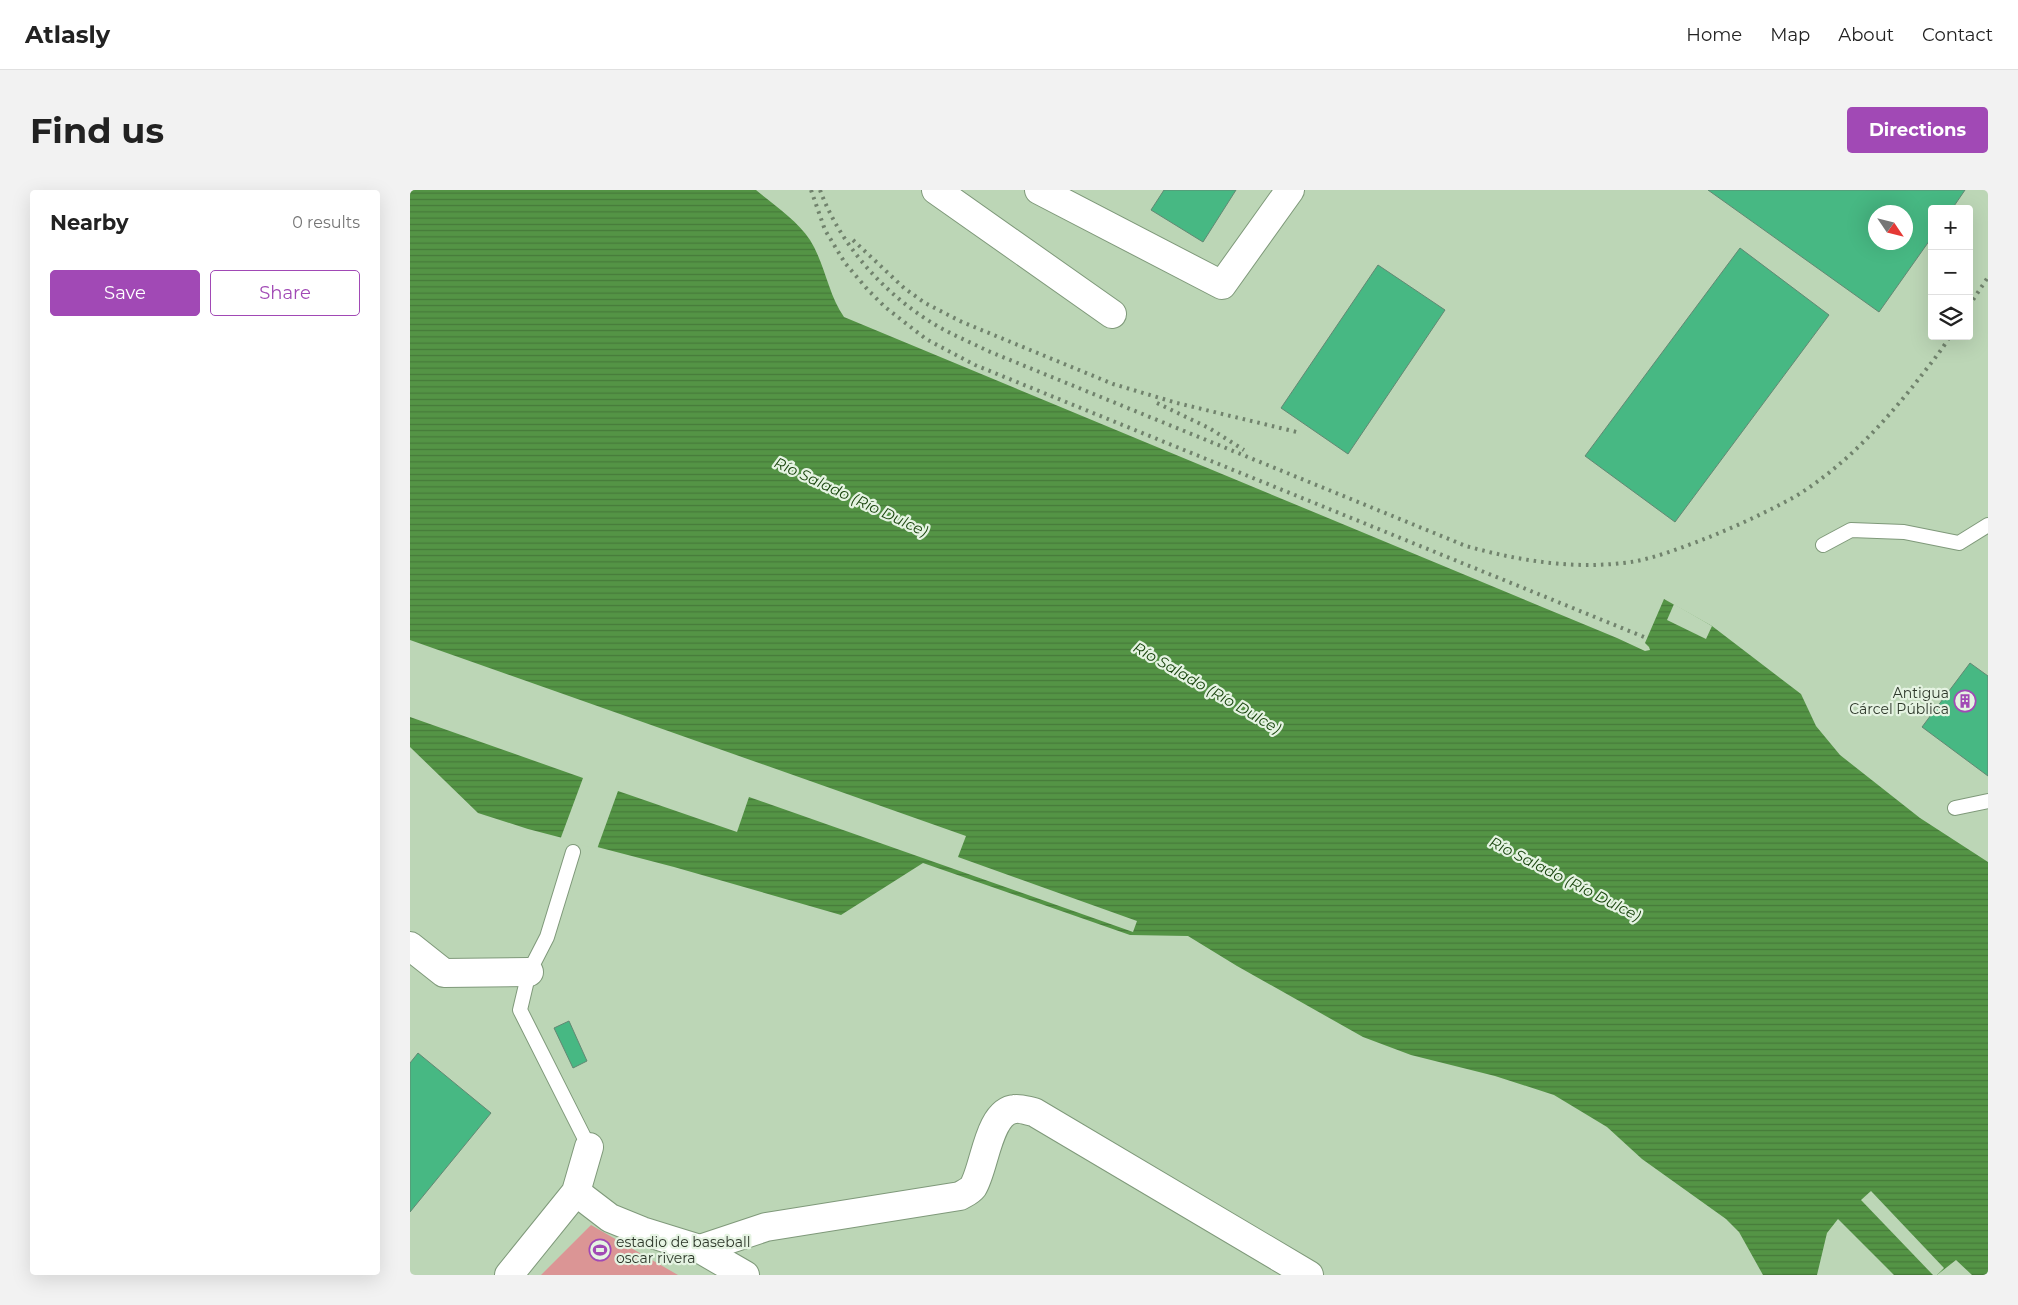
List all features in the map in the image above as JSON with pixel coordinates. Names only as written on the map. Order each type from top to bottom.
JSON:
[{"type":"street","points":[[936,190],[1112,314]]},
{"type":"street","points":[[1039,190],[1222,285],[1290,190]]},
{"type":"street","points":[[410,946],[444,973],[529,972]]},
{"type":"street","points":[[700,1249],[766,1227],[960,1196],[971,1189],[978,1178],[994,1124],[1003,1114],[1014,1108],[1034,1112],[1309,1275]]},
{"type":"street","points":[[509,1275],[576,1192],[589,1147]]},
{"type":"street","points":[[576,1192],[610,1218],[642,1231],[700,1249],[745,1275]]},
{"type":"lane","points":[[1823,545],[1851,530],[1904,532],[1959,543],[1988,525]]},
{"type":"lane","points":[[1956,808],[1988,801]]},
{"type":"lane","points":[[573,852],[546,937],[529,972],[520,1010],[589,1147]]},
{"type":"shaded area","name":"estadio de baseball oscar rivera","points":[[591,1225],[678,1275],[541,1275]]},
{"type":"water","name":"Río Salado (Río Dulce)","points":[[410,190],[756,190],[792,219],[810,240],[834,299],[844,317],[1645,651],[1650,650],[1645,643],[1664,599],[1712,626],[1801,694],[1816,726],[1840,755],[1920,818],[1988,862],[1988,1275],[1972,1275],[1956,1260],[1937,1275],[1894,1275],[1838,1219],[1827,1233],[1817,1275],[1763,1275],[1739,1232],[1726,1219],[1642,1159],[1607,1127],[1554,1095],[1495,1076],[1411,1055],[1363,1037],[1188,936],[1130,935],[923,863],[841,915],[674,867],[528,829],[478,813],[410,747]]},
{"type":"pier","points":[[1674,604],[1712,626],[1706,639],[1667,620]]},
{"type":"pier","points":[[410,640],[966,836],[958,857],[1137,921],[1133,932],[749,797],[737,832],[618,791],[597,849],[560,840],[583,778],[410,717]]},
{"type":"pier","points":[[1871,1191],[1944,1268],[1937,1275],[1933,1275],[1861,1200]]},
{"type":"building","points":[[1164,190],[1236,190],[1203,242],[1151,210]]},
{"type":"building","points":[[1708,190],[1965,190],[1955,205],[1928,205],[1928,243],[1879,312]]},
{"type":"building","points":[[1740,248],[1829,315],[1675,522],[1585,456]]},
{"type":"building","points":[[1378,265],[1445,310],[1348,454],[1281,408]]},
{"type":"building","name":"Antigua Cárcel Pública","points":[[1970,663],[1988,676],[1988,776],[1922,727]]},
{"type":"building","points":[[569,1021],[587,1061],[573,1068],[554,1028]]},
{"type":"building","points":[[418,1053],[491,1113],[410,1212],[410,1063]]},
{"type":"railway","points":[[811,190],[825,230],[845,263],[885,307],[926,339],[975,365],[1644,637]]},
{"type":"railway","points":[[820,190],[840,231],[868,269],[901,301],[939,327],[988,351],[1466,546],[1548,563],[1610,564],[1650,558],[1718,533],[1796,496],[1831,471],[1864,442],[1894,410],[1947,340]]},
{"type":"railway","points":[[853,240],[904,288],[925,303],[962,322],[1113,384],[1177,403],[1301,433]]},
{"type":"railway","points":[[1973,300],[1988,277]]},
{"type":"railway","points":[[1157,403],[1209,428],[1244,450]]},
{"type":"place","name":"Antigua Cárcel Pública","points":[[1965,701]]},
{"type":"place","name":"estadio de baseball oscar rivera","points":[[600,1250]]}]
